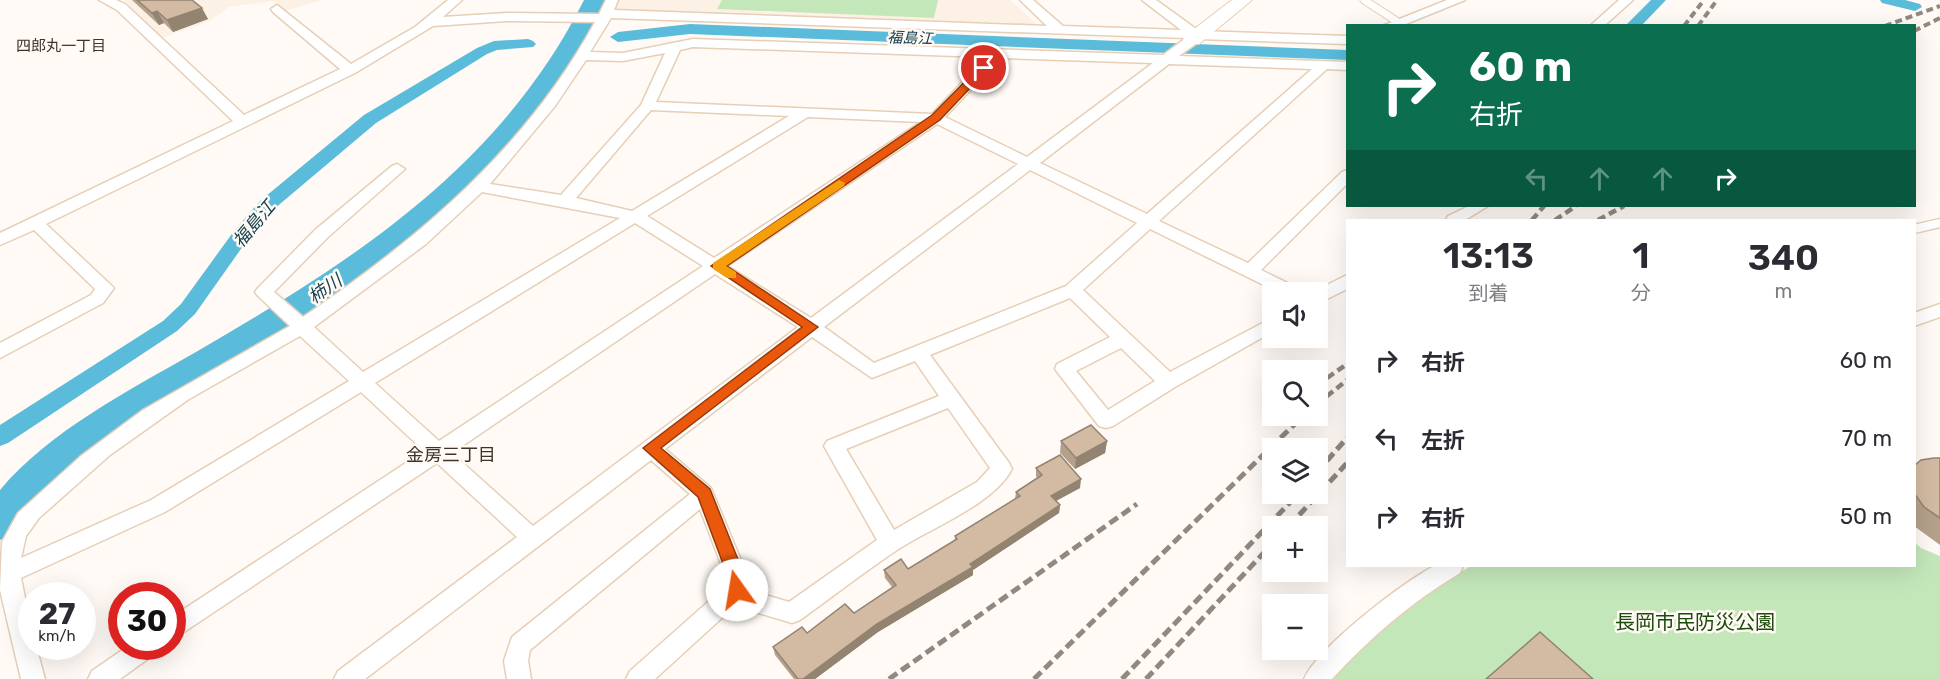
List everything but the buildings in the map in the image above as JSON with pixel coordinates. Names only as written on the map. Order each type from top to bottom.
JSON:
[{"type":"street","points":[[105,0],[121,8],[244,123]]},
{"type":"street","points":[[0,240],[350,70],[407,38],[456,0]]},
{"type":"street","points":[[33,679],[4,575],[13,540],[20,526],[33,511],[81,468],[136,424],[180,395],[301,325],[397,258],[482,187],[540,119],[581,56],[612,0]]},
{"type":"street","points":[[1026,0],[1060,30]]},
{"type":"street","points":[[1148,0],[1195,38]]},
{"type":"street","points":[[346,679],[1030,164],[1243,0]]},
{"type":"street","points":[[1393,24],[1459,0]]},
{"type":"street","points":[[1598,24],[1627,0]]},
{"type":"street","points":[[277,9],[350,70]]},
{"type":"street","points":[[430,22],[507,17],[604,17],[1060,30],[1195,38],[1346,40]]},
{"type":"street","points":[[581,56],[623,57],[693,44],[1169,57],[1339,67]]},
{"type":"street","points":[[565,201],[647,105],[675,46]]},
{"type":"street","points":[[186,621],[936,118],[997,54]]},
{"type":"street","points":[[482,187],[565,201],[637,217],[811,327],[872,371],[1072,290],[1148,223],[1339,67]]},
{"type":"street","points":[[647,105],[936,118],[1272,282]]},
{"type":"street","points":[[4,575],[158,506],[808,111]]},
{"type":"street","points":[[397,169],[321,234],[264,292],[532,538]]},
{"type":"street","points":[[1250,271],[1346,176]]},
{"type":"street","points":[[1456,219],[1478,207]]},
{"type":"street","points":[[0,351],[98,299],[105,288],[36,223]]},
{"type":"street","points":[[1328,292],[1346,282]]},
{"type":"street","points":[[1072,290],[1168,382]]},
{"type":"street","points":[[1916,319],[1940,310]]},
{"type":"street","points":[[1124,338],[1064,369],[1106,422],[1168,382],[1262,330]]},
{"type":"street","points":[[730,595],[792,613],[890,543],[984,488],[1002,470],[918,352]]},
{"type":"street","points":[[890,543],[834,446],[950,399]]},
{"type":"street","points":[[638,679],[737,590],[736,577],[704,494],[651,448]]},
{"type":"street","points":[[519,679],[516,661],[520,644],[704,494]]},
{"type":"street","points":[[1316,679],[1365,628],[1407,592],[1450,567]]},
{"type":"street","points":[[100,679],[128,660]]},
{"type":"lane","points":[[1364,0],[1393,24]]},
{"type":"lane","points":[[1916,229],[1940,223]]},
{"type":"shaded area","points":[[124,0],[323,0],[285,11],[273,1],[229,7],[210,21],[162,38]]},
{"type":"shaded area","points":[[611,0],[1010,0],[1038,25],[606,10]]},
{"type":"green space","points":[[722,0],[938,0],[934,18],[717,9]]},
{"type":"green space","name":"長岡市民防災公園","points":[[1916,544],[1940,556],[1940,679],[1332,679],[1376,631],[1422,595],[1469,567],[1916,567]]},
{"type":"waterway","name":"柿川","points":[[0,522],[18,499],[41,476],[94,434],[324,292],[443,200],[517,126],[549,86],[576,44],[597,0]]},
{"type":"waterway","name":"福島江","points":[[1634,24],[1659,0]]},
{"type":"waterway","name":"福島江","points":[[1887,0],[1915,7]]},
{"type":"waterway","name":"福島江","points":[[618,37],[690,29],[1346,55]]},
{"type":"waterway","name":"福島江","points":[[0,437],[170,326],[188,309],[241,235],[267,205],[370,119],[482,51],[494,46],[528,44]]},
{"type":"railway","points":[[1686,24],[1704,0]]},
{"type":"railway","points":[[1699,24],[1717,0]]},
{"type":"railway","points":[[1890,24],[1940,6]]},
{"type":"railway","points":[[1916,30],[1940,18]]},
{"type":"railway","points":[[1533,219],[1543,207]]},
{"type":"railway","points":[[1556,219],[1574,207]]},
{"type":"railway","points":[[1600,219],[1622,207]]},
{"type":"railway","points":[[1328,377],[1346,365]]},
{"type":"railway","points":[[1328,395],[1346,381]]},
{"type":"railway","points":[[1034,679],[1293,426]]},
{"type":"railway","points":[[1328,460],[1346,439]]},
{"type":"railway","points":[[1298,516],[1346,464]]},
{"type":"railway","points":[[889,679],[1137,504]]},
{"type":"railway","points":[[1122,679],[1288,504]]},
{"type":"railway","points":[[1146,679],[1262,555]]},
{"type":"slow traffic","points":[[731,275],[717,266],[839,183]]},
{"type":"district","name":"四郎丸一丁目","points":[[61,46]]},
{"type":"district","name":"金房三丁目","points":[[451,455]]},
{"type":"route","points":[[737,590],[736,577],[704,494],[696,484],[651,448],[811,327],[717,266],[936,118],[984,68]]}]
